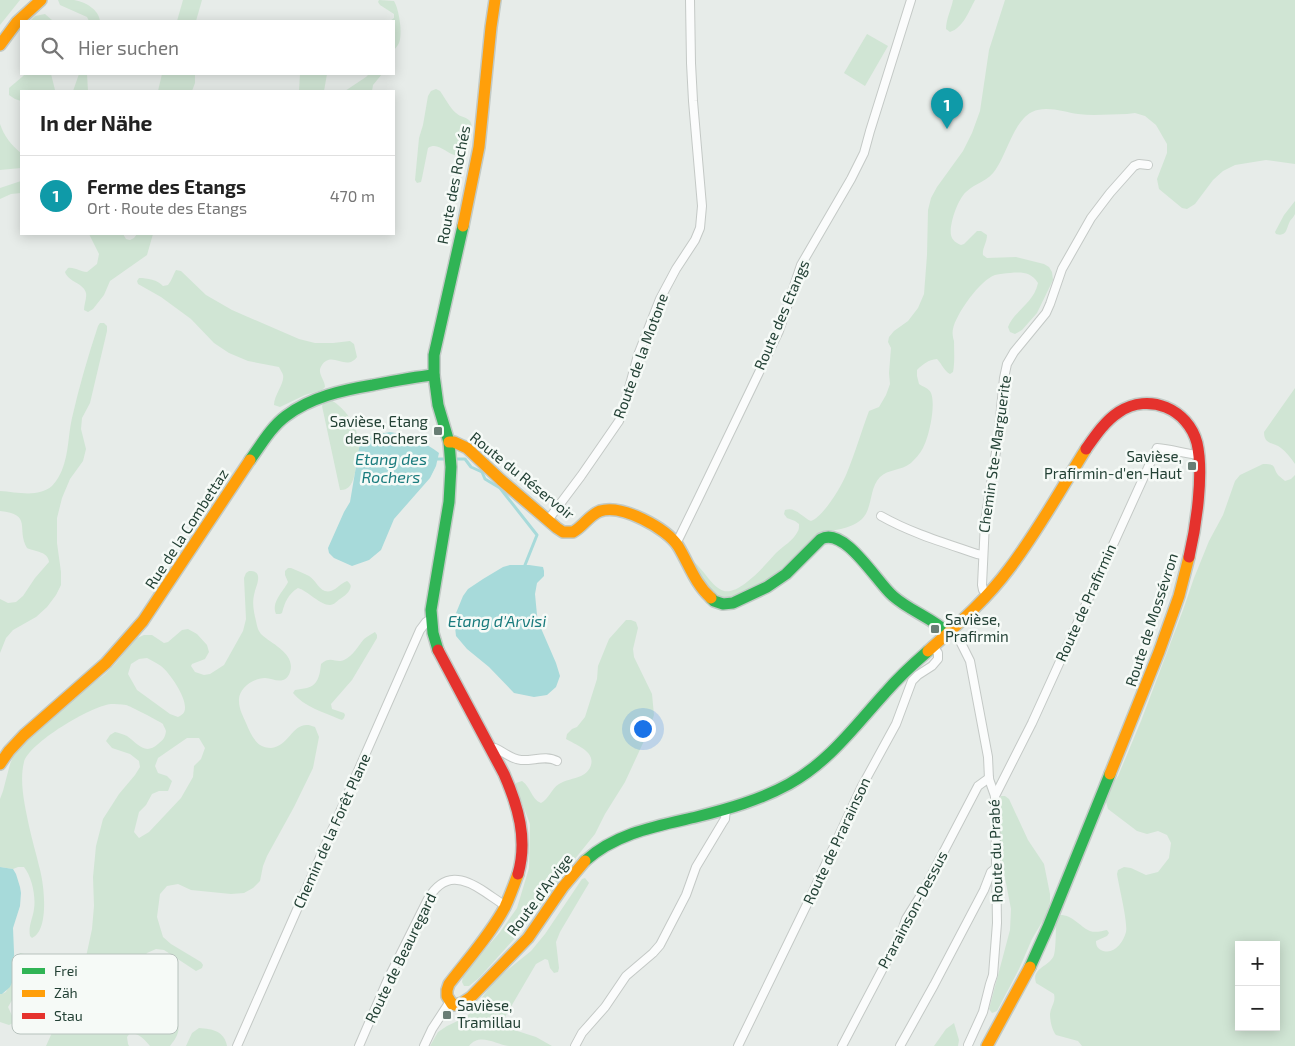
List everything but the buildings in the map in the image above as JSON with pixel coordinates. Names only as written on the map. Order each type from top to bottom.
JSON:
[{"type":"street","points":[[0,45],[17,22],[42,0]]},
{"type":"street","name":"Route des Rochés","points":[[449,442],[438,405],[433,365],[435,348],[470,197],[479,147],[495,0]]},
{"type":"street","name":"Route de la Motone","points":[[548,520],[619,421],[638,355],[660,299],[700,228],[702,206],[693,101],[690,0]]},
{"type":"street","name":"Route des Etangs","points":[[675,542],[679,538],[700,498],[779,331],[801,265],[864,153],[911,0]]},
{"type":"street","name":"Chemin Ste-Marguerite","points":[[988,595],[982,588],[984,530],[998,439],[1004,378],[1008,364],[1014,352],[1046,313],[1062,269],[1099,207],[1134,166],[1139,164],[1148,165]]},
{"type":"street","name":"Rue de la Combettaz","points":[[0,764],[24,735],[106,663],[143,621],[266,436],[280,421],[301,407],[329,394],[381,383],[434,375]]},
{"type":"street","name":"Route de Mossévron","points":[[895,681],[988,595],[1022,551],[1102,428],[1112,416],[1126,407],[1140,403],[1160,405],[1171,409],[1180,416],[1197,440],[1199,478],[1197,510],[1191,550],[1178,598],[1137,710],[1042,942],[1020,987],[987,1046]]},
{"type":"street","name":"Route du Réservoir","points":[[449,442],[454,442],[466,448],[500,480],[561,531],[570,533],[578,530],[588,518],[596,513],[610,510],[621,510],[644,520],[675,542],[696,580],[716,601],[728,605],[776,581],[787,573],[821,539],[828,536],[835,537],[855,553],[892,596],[949,632]]},
{"type":"street","name":"Route d'Arvige","points":[[449,442],[451,472],[449,502],[433,598],[431,619],[433,633],[438,652],[507,779],[520,817],[523,842],[520,869],[511,893],[505,906],[480,945],[450,984],[446,992],[450,1002],[456,1005],[466,1000],[515,953],[537,926],[573,873],[597,851],[610,842],[638,832],[726,809],[786,787],[825,759],[895,681]]},
{"type":"street","name":"Route de Prafirmin","points":[[996,796],[1032,723],[1157,448],[1199,455]]},
{"type":"street","name":"Chemin Ste-Marguerite","points":[[881,516],[921,535],[983,555]]},
{"type":"street","name":"Chemin de la Forêt Plane","points":[[237,1046],[420,630],[431,619]]},
{"type":"street","name":"Route du Prabé","points":[[949,632],[958,639],[970,662],[988,757],[989,778],[996,796],[998,923],[993,975],[983,1012],[968,1045]]},
{"type":"street","name":"Route de Prarainson","points":[[738,1046],[861,788],[896,724],[912,681],[935,664],[938,659],[938,653],[933,646]]},
{"type":"street","points":[[490,749],[495,748],[518,760],[549,758],[557,761]]},
{"type":"street","name":"Prarainson-Dessus","points":[[842,1046],[901,934],[906,919],[921,895],[978,786],[989,778]]},
{"type":"street","points":[[575,1046],[586,1026],[605,1007],[626,976],[660,945],[686,895],[698,863],[725,819],[726,809]]},
{"type":"street","points":[[900,1046],[984,890],[991,872],[997,867]]},
{"type":"street","name":"Route de Beauregard","points":[[359,1046],[388,979],[428,899],[435,889],[445,881],[461,880],[472,884],[505,906]]},
{"type":"street","points":[[424,1046],[450,1002]]},
{"type":"green space","points":[[0,0],[20,0],[0,25]]},
{"type":"green space","points":[[58,0],[74,0],[83,3],[97,13],[100,20],[88,20],[87,17],[60,5]]},
{"type":"green space","points":[[183,0],[202,0],[196,20],[177,20]]},
{"type":"green space","points":[[379,0],[394,1],[400,22],[401,34],[399,43],[395,49],[395,20],[391,20],[394,18],[394,14],[378,2]]},
{"type":"green space","points":[[953,0],[975,0],[959,27],[950,32],[946,29],[946,25]]},
{"type":"green space","points":[[1005,0],[1295,0],[1295,164],[1266,160],[1235,165],[1223,171],[1213,180],[1195,204],[1187,209],[1182,208],[1159,189],[1157,179],[1167,153],[1167,144],[1156,125],[1145,116],[1135,113],[1084,115],[1043,109],[1026,116],[1020,122],[993,173],[963,195],[953,218],[951,235],[954,241],[961,245],[977,231],[981,231],[987,235],[983,255],[987,258],[1016,257],[1049,267],[1053,280],[1037,313],[1022,330],[1015,334],[1010,332],[1008,327],[1011,321],[1032,296],[1038,283],[1026,274],[1006,273],[995,275],[983,283],[969,298],[955,323],[953,329],[953,372],[948,373],[937,359],[931,360],[917,370],[919,384],[930,391],[933,405],[927,436],[923,448],[917,456],[907,466],[883,474],[880,477],[874,487],[868,509],[857,523],[817,536],[776,573],[744,594],[733,598],[723,599],[718,597],[708,589],[690,559],[719,589],[730,591],[745,584],[796,535],[799,524],[787,518],[784,514],[785,510],[792,509],[811,521],[821,514],[831,501],[846,475],[869,411],[879,407],[886,395],[890,384],[891,348],[888,342],[889,337],[908,321],[918,308],[924,294],[928,210],[931,198],[963,151],[972,133],[980,111],[989,50]]},
{"type":"green space","points":[[45,14],[52,20],[31,20],[35,16]]},
{"type":"green space","points":[[867,34],[888,46],[865,86],[844,73]]},
{"type":"green space","points":[[24,75],[51,75],[55,90],[20,90],[20,101],[9,95],[9,88]]},
{"type":"green space","points":[[79,75],[87,75],[88,90],[73,90]]},
{"type":"green space","points":[[162,75],[195,75],[192,90],[158,90]]},
{"type":"green space","points":[[300,75],[327,75],[324,90],[299,90]]},
{"type":"green space","points":[[368,75],[381,75],[373,85],[372,90],[346,90]]},
{"type":"green space","points":[[436,89],[440,91],[456,113],[470,121],[472,127],[471,137],[466,149],[461,154],[455,155],[440,147],[428,148],[421,182],[417,183],[415,180],[419,138],[428,96],[431,91]]},
{"type":"green space","points":[[0,124],[8,140],[20,152],[20,168],[0,170]]},
{"type":"green space","points":[[20,181],[20,193],[11,194],[0,199],[0,188]]},
{"type":"green space","points":[[1295,201],[1295,214],[1286,232],[1280,235],[1276,234],[1275,232],[1284,215]]},
{"type":"green space","points":[[90,235],[124,235],[126,239],[130,240],[136,235],[153,235],[147,255],[110,281],[104,295],[93,309],[88,312],[84,310],[85,290],[69,278],[65,272],[68,268],[71,268],[87,272],[97,264],[99,254]]},
{"type":"green space","points":[[176,270],[181,271],[206,295],[232,310],[299,339],[315,343],[350,341],[354,344],[357,357],[353,361],[348,362],[326,361],[320,368],[325,384],[322,390],[305,395],[280,407],[274,405],[283,378],[279,367],[248,361],[229,353],[214,343],[191,319],[161,297],[138,284],[137,281],[139,278],[145,278],[163,286],[168,285]]},
{"type":"green space","points":[[100,323],[104,323],[107,326],[107,331],[90,403],[82,418],[81,429],[86,449],[83,461],[70,479],[62,498],[57,518],[61,585],[47,607],[36,617],[13,630],[6,638],[0,653],[0,599],[8,603],[16,602],[23,596],[49,562],[44,554],[27,548],[24,541],[22,524],[17,515],[0,511],[0,491],[40,492],[52,486],[58,478],[66,457],[71,424],[81,383]]},
{"type":"green space","points":[[1295,388],[1295,464],[1281,448],[1267,441],[1264,432]]},
{"type":"green space","points":[[331,400],[349,417],[360,442],[351,484],[349,487],[340,490],[322,406]]},
{"type":"green space","points":[[1263,464],[1274,466],[1278,475],[1285,481],[1295,475],[1295,1046],[1082,1046],[1078,1041],[1056,1035],[1050,1014],[1054,994],[1036,983],[1036,974],[1054,955],[1056,919],[1060,915],[1065,915],[1090,931],[1107,930],[1109,933],[1107,936],[1096,941],[1100,949],[1110,951],[1117,947],[1126,932],[1125,913],[1117,874],[1118,870],[1124,867],[1131,868],[1146,875],[1158,872],[1169,858],[1171,843],[1167,835],[1158,831],[1147,834],[1137,831],[1108,809],[1106,794],[1118,776],[1141,721],[1194,578],[1209,541],[1223,515],[1235,481],[1240,475]]},
{"type":"green space","points":[[288,568],[309,576],[324,591],[331,591],[347,581],[351,588],[334,604],[330,605],[322,603],[298,588],[287,599],[282,613],[276,614],[276,601],[288,582],[285,571]]},
{"type":"green space","points":[[249,571],[257,574],[258,581],[253,601],[257,625],[262,635],[282,650],[290,660],[291,666],[287,678],[278,681],[260,678],[251,682],[241,692],[239,697],[240,710],[248,729],[260,745],[271,748],[278,746],[302,726],[315,727],[319,737],[313,768],[267,856],[260,881],[244,893],[231,894],[191,890],[178,884],[167,886],[160,894],[157,917],[163,937],[201,962],[202,968],[196,971],[178,959],[178,954],[170,954],[164,950],[156,949],[146,954],[87,954],[92,929],[94,906],[93,877],[96,846],[103,819],[140,767],[139,761],[130,754],[112,748],[106,741],[115,732],[127,736],[145,749],[149,749],[162,740],[166,731],[163,724],[126,705],[111,704],[102,706],[76,718],[48,736],[28,754],[24,762],[23,794],[44,894],[41,926],[38,933],[32,938],[30,936],[30,929],[34,899],[33,887],[29,876],[24,867],[13,869],[0,867],[0,799],[15,752],[50,715],[104,675],[135,639],[144,635],[152,635],[164,643],[168,642],[182,630],[188,629],[197,634],[207,645],[209,652],[205,659],[192,664],[191,666],[195,672],[204,675],[210,674],[224,665],[243,631],[246,619],[244,578]],"holes":[[[147,658],[159,665],[173,679],[185,703],[184,713],[178,717],[170,714],[137,690],[128,674],[131,664],[139,659]],[[187,738],[199,738],[205,748],[201,759],[194,766],[193,777],[181,798],[149,832],[139,838],[134,832],[139,812],[146,805],[152,794],[159,791],[168,791],[172,781],[167,776],[158,773],[155,766],[158,758]]]},
{"type":"green space","points":[[626,620],[636,622],[638,628],[633,649],[634,657],[652,694],[654,715],[650,728],[625,782],[595,834],[522,930],[479,978],[469,986],[464,986],[462,982],[463,975],[500,932],[517,908],[529,868],[530,824],[516,783],[522,781],[535,799],[541,803],[559,784],[581,776],[589,770],[591,765],[590,756],[584,749],[566,739],[567,734],[577,727],[585,717],[597,679],[598,666],[609,639]]},
{"type":"green space","points":[[375,632],[377,638],[352,680],[331,704],[332,709],[344,713],[345,715],[342,720],[308,706],[293,693],[295,690],[307,688],[314,684],[318,678],[321,664],[325,661],[341,661],[347,658],[364,639]]},
{"type":"green space","points":[[1001,796],[1009,799],[1028,840],[1044,864],[1050,902],[1045,917],[1032,939],[1019,969],[997,1011],[992,1013],[989,1009],[1010,930],[1011,909],[999,847],[998,801]]},
{"type":"green space","points":[[585,878],[589,883],[556,942],[558,972],[554,973],[550,968],[548,960],[545,959],[536,964],[505,1017],[507,1025],[511,1029],[536,1037],[552,1046],[509,1046],[488,1040],[478,1040],[469,1046],[430,1046],[438,1032],[466,1017],[495,980],[531,951],[545,934],[582,879]]},
{"type":"green space","points":[[12,977],[12,1000],[8,1007],[12,1016],[12,1024],[9,1025],[0,1022],[0,994],[6,992]]},
{"type":"green space","points":[[954,1023],[959,1040],[958,1046],[934,1046],[946,1029]]},
{"type":"green space","points":[[199,1028],[209,1029],[221,1034],[227,1046],[186,1046],[192,1033]]},
{"type":"green space","points":[[51,1034],[129,1034],[127,1037],[129,1046],[46,1046]]},
{"type":"green space","points":[[135,1034],[177,1034],[170,1046],[150,1046]]},
{"type":"water","name":"Etang des Rochers","points":[[390,432],[416,440],[439,453],[436,466],[430,478],[394,519],[381,550],[369,560],[352,566],[334,558],[329,553],[328,548],[350,502],[360,443],[364,437]]},
{"type":"water","name":"Etang d'Arvisi","points":[[510,565],[543,567],[544,576],[537,583],[535,594],[537,615],[560,676],[556,687],[547,695],[534,697],[514,693],[489,667],[467,649],[456,636],[454,618],[468,589],[503,567]]},
{"type":"water","points":[[0,867],[13,869],[21,893],[20,906],[13,928],[14,954],[12,954],[12,983],[10,987],[0,994]]},
{"type":"waterway","points":[[437,459],[465,459],[471,467],[482,472],[485,479],[500,488],[537,535],[525,565]]},
{"type":"traffic: fast","points":[[438,650],[433,633],[431,610],[449,502],[451,467],[449,442],[438,405],[434,375],[434,355],[463,226]]},
{"type":"traffic: fast","points":[[250,460],[276,425],[286,416],[306,404],[350,389],[434,375]]},
{"type":"traffic: fast","points":[[711,598],[723,604],[733,603],[767,587],[786,574],[821,539],[830,537],[850,548],[893,596],[948,633]]},
{"type":"traffic: fast","points":[[585,861],[597,851],[623,837],[652,827],[744,804],[789,784],[817,765],[829,754],[895,682],[928,651]]},
{"type":"traffic: fast","points":[[1030,967],[1110,774]]},
{"type":"traffic: slow","points":[[0,45],[17,22],[41,0]]},
{"type":"traffic: slow","points":[[463,226],[479,147],[495,0]]},
{"type":"traffic: slow","points":[[449,442],[454,442],[467,448],[501,480],[563,532],[573,532],[596,513],[609,510],[631,514],[654,525],[678,546],[696,580],[711,598]]},
{"type":"traffic: slow","points":[[928,651],[981,602],[1020,555],[1086,449]]},
{"type":"traffic: slow","points":[[0,764],[24,735],[106,663],[143,621],[250,460]]},
{"type":"traffic: slow","points":[[1110,774],[1159,652],[1179,596],[1189,557]]},
{"type":"traffic: slow","points":[[518,874],[507,903],[499,917],[486,937],[449,984],[447,996],[452,1004],[462,1003],[471,997],[528,938],[563,887],[585,861]]},
{"type":"traffic: slow","points":[[987,1046],[1030,967]]},
{"type":"traffic: jam","points":[[1086,449],[1109,420],[1131,406],[1154,404],[1166,407],[1185,421],[1197,443],[1200,470],[1196,516],[1189,557]]},
{"type":"traffic: jam","points":[[438,650],[504,774],[514,798],[522,835],[521,861],[518,874]]},
{"type":"place","name":"Ferme des Etangs","points":[[947,129]]},
{"type":"place","name":"Savièse, Etang des Rochers","points":[[438,431]]},
{"type":"place","name":"Savièse, Prafirmin-d'en-Haut","points":[[1192,466]]},
{"type":"place","name":"Savièse, Prafirmin","points":[[935,629]]},
{"type":"place","name":"Savièse, Tramillau","points":[[447,1015]]}]
